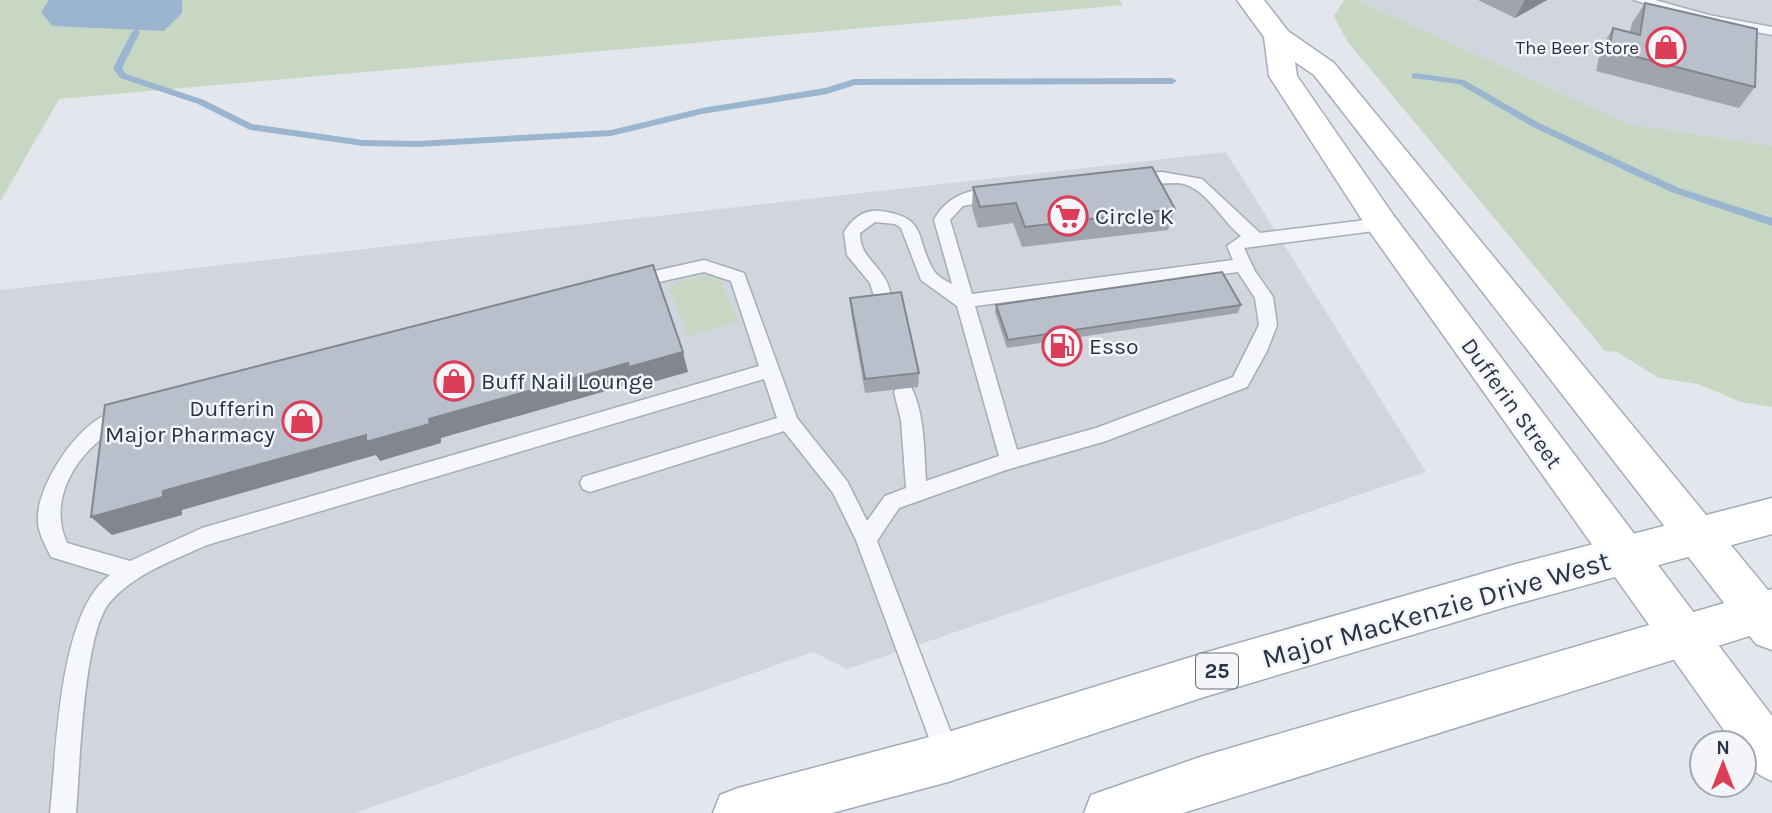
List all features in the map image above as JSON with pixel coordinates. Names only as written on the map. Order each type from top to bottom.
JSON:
[{"type":"main road","name":"Dufferin Street","points":[[1250,0],[1278,37],[1324,69],[1697,536],[1768,617]]},
{"type":"main road","name":"Dufferin Street","points":[[1278,37],[1283,76],[1382,224],[1772,756]]},
{"type":"main road","name":"Major MacKenzie Drive West","points":[[738,813],[948,757],[1217,671],[1624,555],[1772,516]]},
{"type":"main road","points":[[1109,813],[1200,782],[1684,635],[1768,617]]},
{"type":"lane","points":[[1641,0],[1707,19],[1772,31]]},
{"type":"lane","points":[[1122,180],[1162,176],[1187,177],[1207,188],[1227,216],[1257,240]]},
{"type":"lane","points":[[1010,460],[942,220],[950,205],[964,199],[1016,193]]},
{"type":"lane","points":[[884,304],[878,281],[855,255],[852,242],[852,232],[859,223],[873,216],[899,219],[906,225],[915,240],[927,276],[963,301],[1243,265]]},
{"type":"lane","points":[[866,540],[892,502],[1010,460],[1099,435],[1240,382],[1258,351],[1268,325],[1264,297],[1243,265],[1235,246],[1257,240],[1382,224]]},
{"type":"lane","points":[[614,287],[704,266],[738,277],[788,422],[840,487],[866,540],[948,757]]},
{"type":"lane","points":[[63,813],[84,637],[98,598],[131,571],[202,537],[770,370]]},
{"type":"lane","points":[[904,392],[911,420],[916,492]]},
{"type":"lane","points":[[131,571],[59,550],[48,522],[55,488],[74,453],[90,434],[110,422],[150,411]]},
{"type":"lane","points":[[590,483],[788,422]]},
{"type":"shaded area","points":[[1357,0],[1772,0],[1772,146],[1629,124]]},
{"type":"shaded area","points":[[1226,152],[1426,472],[847,669],[813,652],[355,813],[0,813],[0,290]]},
{"type":"green space","points":[[0,0],[1120,0],[1123,5],[59,99],[0,202]]},
{"type":"green space","points":[[1344,0],[1357,0],[1629,124],[1772,146],[1772,407],[1741,402],[1698,384],[1659,378],[1617,352],[1605,351],[1347,41],[1334,16]]},
{"type":"green space","points":[[716,272],[739,322],[688,336],[668,285]]},
{"type":"water","points":[[49,0],[182,0],[182,13],[164,31],[52,26],[41,12]]},
{"type":"building","points":[[1645,3],[1757,29],[1755,87],[1609,50],[1613,28],[1640,35]]},
{"type":"building","points":[[1152,167],[1175,209],[1025,227],[1016,203],[980,207],[973,187]]},
{"type":"building","points":[[653,265],[683,352],[629,367],[628,363],[429,419],[430,424],[366,442],[366,435],[163,491],[163,497],[91,517],[105,405]]},
{"type":"building","points":[[1222,272],[1241,305],[1008,340],[996,305]]},
{"type":"building","points":[[901,292],[919,373],[865,379],[850,298]]},
{"type":"waterway","points":[[136,32],[117,68],[123,76],[201,102],[250,127],[363,143],[418,144],[611,133],[702,111],[827,91],[854,82],[1172,81]]},
{"type":"waterway","points":[[1415,76],[1461,82],[1536,125],[1675,190],[1772,222]]},
{"type":"place","name":"The Beer Store","points":[[1666,47]]},
{"type":"place","name":"Circle K","points":[[1068,216]]},
{"type":"place","name":"Esso","points":[[1062,346]]},
{"type":"place","name":"Buff Nail Lounge","points":[[454,381]]},
{"type":"place","name":"Dufferin Major Pharmacy","points":[[302,421]]}]
